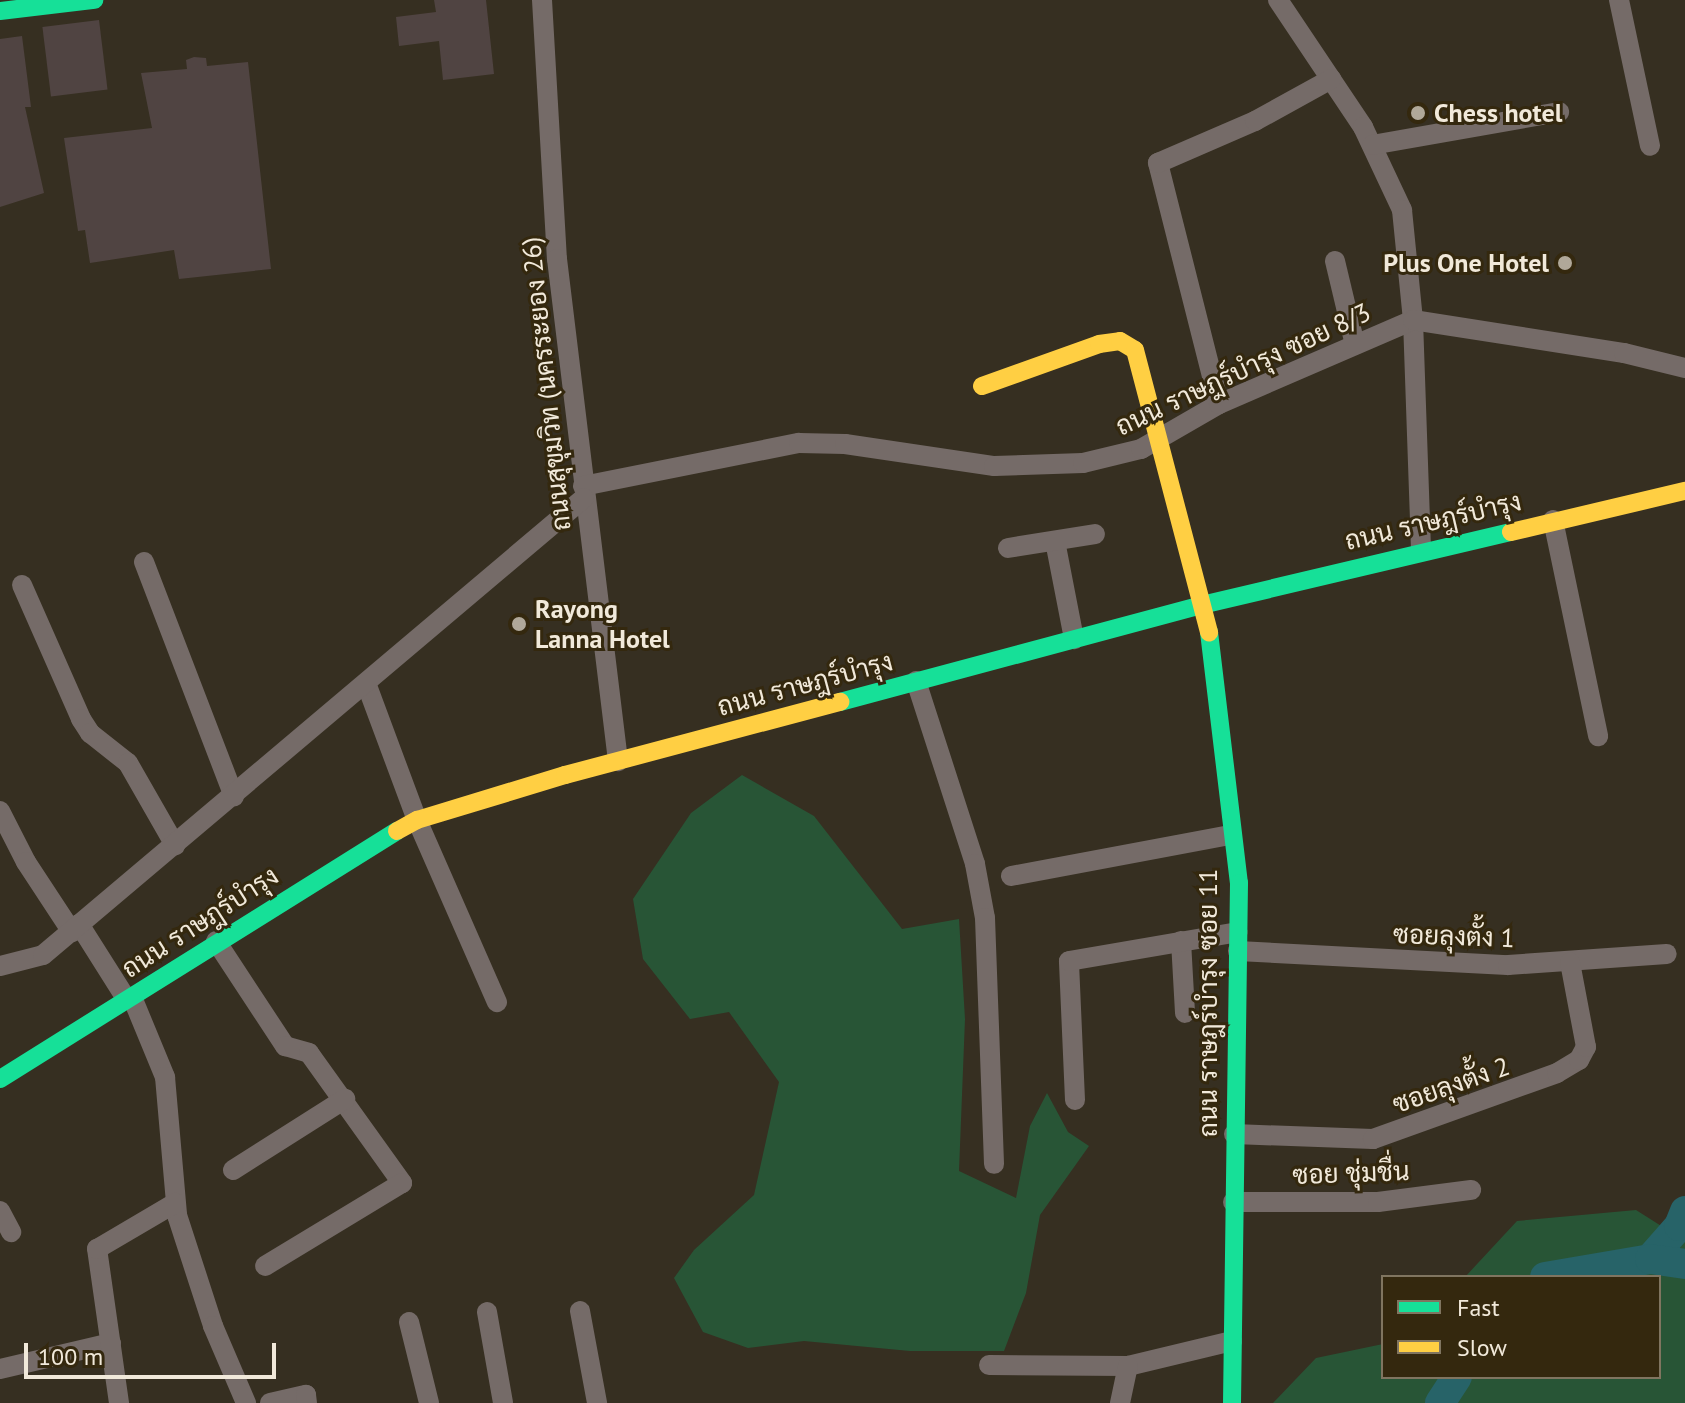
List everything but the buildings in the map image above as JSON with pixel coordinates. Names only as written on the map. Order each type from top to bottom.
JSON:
[{"type":"street","points":[[0,11],[94,0]]},
{"type":"street","name":"ถนนสุขุมวิท (นครระยอง 26)","points":[[542,0],[557,259],[618,761]]},
{"type":"street","points":[[1278,0],[1372,145],[1402,210],[1413,320],[1421,551]]},
{"type":"street","points":[[1619,0],[1650,146]]},
{"type":"street","points":[[1219,404],[1158,163],[1245,127],[1331,79]]},
{"type":"street","points":[[1372,145],[1559,112]]},
{"type":"street","points":[[1335,261],[1355,345]]},
{"type":"street","name":"ถนน ราษฎร์บำรุง ซอย 8/3","points":[[583,492],[799,443],[1023,467],[1083,463],[1141,449],[1219,404],[1413,320],[1512,333],[1685,368]]},
{"type":"street","name":"ถนน ราษฎร์บำรุง ซอย 11","points":[[982,386],[1120,341],[1135,350],[1206,604],[1239,883],[1232,1403]]},
{"type":"street","name":"ถนน ราษฎร์บำรุง","points":[[0,1079],[216,941],[417,820],[618,761],[1206,604],[1685,491]]},
{"type":"street","points":[[0,966],[43,955],[366,683],[583,492]]},
{"type":"street","points":[[1553,520],[1598,736]]},
{"type":"street","points":[[1008,548],[1095,534]]},
{"type":"street","points":[[1055,541],[1074,639]]},
{"type":"street","points":[[144,562],[234,796]]},
{"type":"street","points":[[22,585],[85,726],[128,763],[175,845]]},
{"type":"street","points":[[916,681],[975,864],[985,918],[994,1164]]},
{"type":"street","points":[[366,683],[417,820],[497,1002]]},
{"type":"street","points":[[0,811],[26,862],[129,998],[165,1077],[175,1203],[213,1326],[246,1403]]},
{"type":"street","points":[[1011,876],[1231,835]]},
{"type":"street","points":[[216,941],[285,1046],[309,1053],[345,1099],[402,1183],[265,1266]]},
{"type":"street","points":[[1181,941],[1185,1013]]},
{"type":"street","name":"ซอยลุงตั้ง 1","points":[[1075,1100],[1069,961],[1181,941],[1238,942],[1508,965],[1667,954]]},
{"type":"street","name":"ซอยลุงตั้ง 2","points":[[1234,1134],[1373,1139],[1557,1073],[1579,1060],[1586,1047],[1570,962]]},
{"type":"street","points":[[233,1170],[345,1099]]},
{"type":"street","name":"ซอย ชุ่มชื่น","points":[[1233,1202],[1378,1202],[1471,1190]]},
{"type":"street","points":[[119,1403],[97,1249],[175,1203]]},
{"type":"street","points":[[0,1211],[11,1232]]},
{"type":"street","points":[[580,1311],[597,1403]]},
{"type":"street","points":[[487,1312],[503,1403]]},
{"type":"street","points":[[409,1322],[429,1403]]},
{"type":"street","points":[[989,1365],[1128,1366],[1232,1341]]},
{"type":"street","points":[[0,1369],[111,1343]]},
{"type":"street","points":[[1120,1403],[1128,1366]]},
{"type":"street","points":[[270,1403],[306,1395],[307,1403]]},
{"type":"green space","points":[[742,775],[814,816],[902,929],[959,919],[965,1019],[959,1171],[1016,1198],[1030,1126],[1047,1093],[1068,1132],[1089,1146],[1040,1215],[1026,1293],[1004,1351],[910,1351],[804,1341],[748,1348],[703,1332],[674,1278],[694,1250],[754,1195],[779,1082],[729,1012],[690,1019],[643,959],[633,899],[691,813]]},
{"type":"green space","points":[[1636,1210],[1685,1241],[1685,1403],[1273,1403],[1316,1358],[1381,1344],[1381,1379],[1661,1379],[1661,1275],[1467,1275],[1517,1221]]},
{"type":"waterway","points":[[1650,1259],[1679,1226],[1685,1211]]},
{"type":"waterway","points":[[1557,1275],[1650,1259],[1685,1264]]},
{"type":"waterway","points":[[1440,1403],[1456,1379]]},
{"type":"traffic: fast","points":[[0,11],[94,0]]},
{"type":"traffic: fast","points":[[840,702],[1206,604],[1511,532]]},
{"type":"traffic: fast","points":[[1209,632],[1239,883],[1232,1403]]},
{"type":"traffic: fast","points":[[0,1079],[397,831]]},
{"type":"traffic: slow","points":[[982,386],[1099,344],[1120,341],[1135,350],[1209,632]]},
{"type":"traffic: slow","points":[[1511,532],[1685,491]]},
{"type":"traffic: slow","points":[[397,831],[417,820],[565,775],[840,702]]},
{"type":"place","name":"Chess hotel","points":[[1418,113]]},
{"type":"place","name":"Plus One Hotel","points":[[1565,263]]},
{"type":"place","name":"Rayong Lanna Hotel","points":[[519,624]]}]
